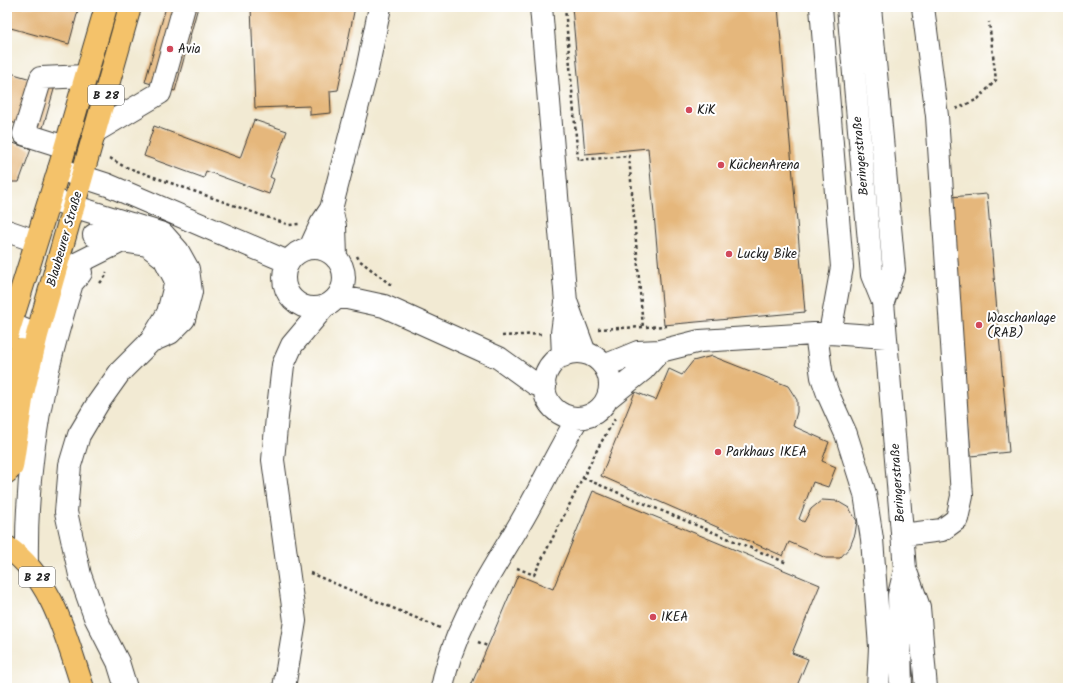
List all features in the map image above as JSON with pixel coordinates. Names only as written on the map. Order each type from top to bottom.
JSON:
[{"type":"main road","name":"Blaubeurer Straße","points":[[7,472],[12,467],[23,393],[16,330],[36,241],[59,169],[58,145],[79,77],[106,7]]},
{"type":"main road","name":"Blaubeurer Straße","points":[[16,330],[49,296],[83,176],[104,126],[130,7]]},
{"type":"main road","name":"B 28","points":[[7,390],[15,364],[16,330]]},
{"type":"main road","name":"B 28","points":[[7,547],[33,570],[58,615],[83,688]]},
{"type":"lane","points":[[104,126],[160,93],[184,7]]},
{"type":"lane","points":[[310,248],[326,217],[367,70],[380,7]]},
{"type":"lane","points":[[541,7],[566,302],[570,332],[585,353]]},
{"type":"lane","points":[[821,7],[842,267],[823,334],[822,377],[846,434],[865,494],[871,527],[879,624],[880,647],[878,688]]},
{"type":"lane","name":"Beringerstraße","points":[[848,7],[872,274],[883,302],[905,569],[919,607],[926,688]]},
{"type":"lane","name":"Beringerstraße","points":[[870,7],[894,270],[883,302]]},
{"type":"lane","points":[[902,536],[942,530],[956,519],[962,496],[936,116],[923,7]]},
{"type":"lane","points":[[58,145],[24,134],[41,78],[79,77]]},
{"type":"lane","points":[[59,169],[83,176],[206,226],[288,262]]},
{"type":"lane","points":[[50,199],[135,224],[163,234],[178,251],[188,269],[191,292],[184,320],[170,333],[151,341]]},
{"type":"lane","points":[[284,688],[295,621],[273,460],[284,365],[292,345],[339,278],[335,226],[326,217]]},
{"type":"lane","points":[[27,564],[26,524],[33,453],[44,383],[72,283],[98,243],[104,230],[135,224]]},
{"type":"lane","points":[[7,231],[36,241]]},
{"type":"lane","points":[[49,296],[98,243],[122,241],[147,245],[164,258],[176,281],[168,313],[151,341],[120,372],[79,435],[70,465],[66,512],[80,575],[95,617],[118,662],[126,688]]},
{"type":"lane","points":[[339,278],[308,308],[295,302],[289,296],[284,283],[285,270],[288,262],[301,251],[310,248],[319,248],[339,278],[384,306],[499,358],[552,371]]},
{"type":"lane","points":[[292,345],[295,302]]},
{"type":"lane","points":[[570,332],[552,371],[548,400],[557,411],[563,415],[578,418],[613,406],[660,351]]},
{"type":"lane","points":[[604,366],[638,352],[660,351],[700,341],[823,334],[886,337]]},
{"type":"lane","points":[[552,371],[570,353],[585,353],[593,356],[604,366],[609,376],[613,406]]},
{"type":"lane","points":[[555,456],[557,411]]},
{"type":"lane","points":[[442,688],[445,668],[469,635],[473,603],[522,520],[555,456],[578,418]]},
{"type":"lane","name":"Beringerstraße","points":[[901,688],[899,595],[905,569]]},
{"type":"path","points":[[496,333],[503,336],[643,328],[630,156],[578,160],[565,7]]},
{"type":"path","points":[[936,116],[978,99],[996,80],[989,22]]},
{"type":"path","points":[[110,158],[123,166],[290,225],[326,217]]},
{"type":"path","points":[[339,278],[359,260],[394,288]]},
{"type":"path","points":[[513,573],[517,568],[534,575],[599,446],[613,406]]},
{"type":"path","points":[[583,478],[787,563]]},
{"type":"path","points":[[287,564],[469,635],[476,641],[487,646]]},
{"type":"building","points":[[7,7],[79,7],[69,44],[7,27]]},
{"type":"building","points":[[166,7],[175,10],[176,7],[198,7],[175,91],[145,82]]},
{"type":"building","points":[[251,7],[355,7],[338,90],[330,91],[331,113],[310,115],[310,106],[255,108]]},
{"type":"building","points":[[572,7],[778,7],[805,312],[664,325],[648,148],[585,154]]},
{"type":"building","points":[[7,72],[55,86],[42,131],[7,121]]},
{"type":"building","points":[[254,120],[287,131],[270,177],[274,179],[269,194],[206,171],[204,178],[144,156],[154,126],[240,158]]},
{"type":"building","points":[[7,141],[31,149],[19,182],[7,182]]},
{"type":"building","name":"Waschanlage (RAB)","points":[[987,194],[1009,452],[971,456],[950,197]]},
{"type":"building","name":"Parkhaus IKEA","points":[[712,356],[788,386],[797,400],[797,412],[793,426],[829,442],[822,461],[836,467],[828,487],[813,482],[799,519],[804,522],[811,509],[822,500],[837,501],[849,508],[857,521],[855,534],[850,547],[840,558],[826,558],[789,542],[783,556],[601,476],[635,392],[656,400],[669,369],[682,375],[693,361]]},
{"type":"building","name":"IKEA","points":[[593,491],[820,585],[792,653],[808,659],[796,688],[470,688],[518,575],[553,589]]},
{"type":"place","name":"Avia","points":[[170,49]]},
{"type":"place","name":"KiK","points":[[689,110]]},
{"type":"place","name":"KüchenArena","points":[[721,165]]},
{"type":"place","name":"Lucky Bike","points":[[729,254]]},
{"type":"place","name":"Waschanlage (RAB)","points":[[979,325]]},
{"type":"place","name":"Parkhaus IKEA","points":[[718,452]]},
{"type":"place","name":"IKEA","points":[[653,617]]}]
